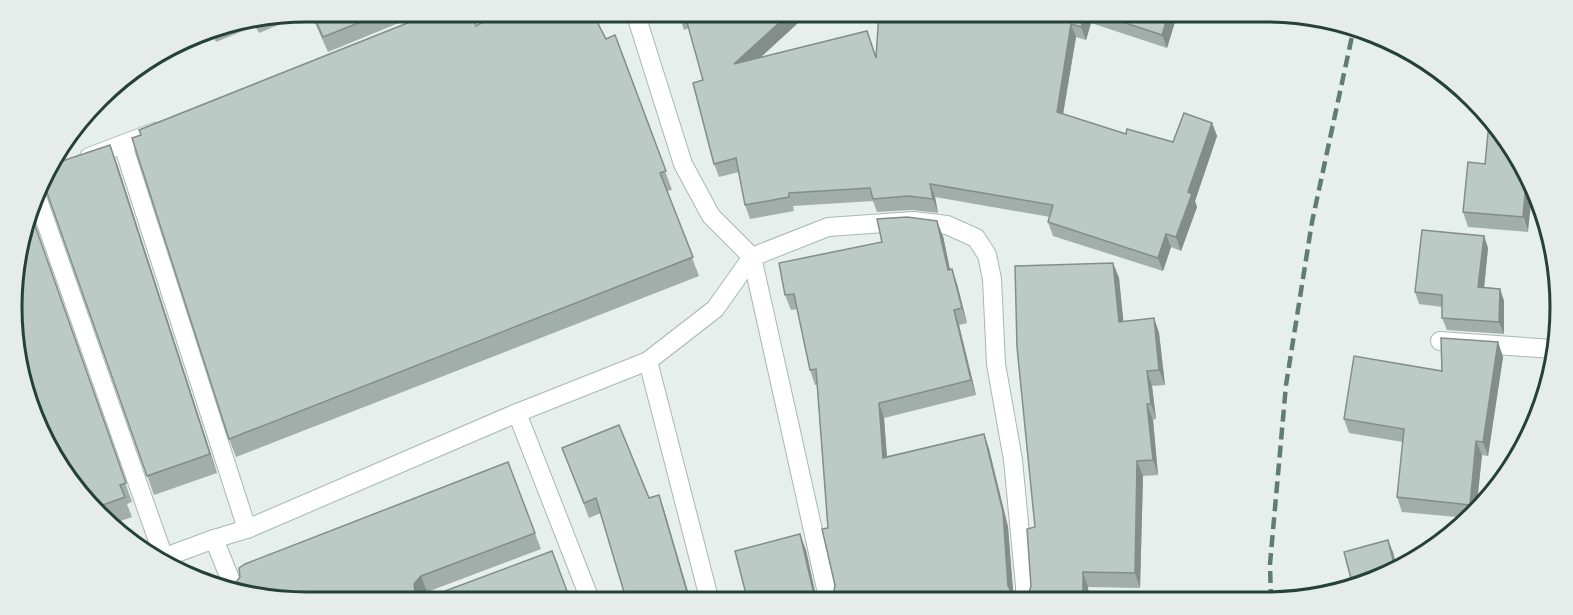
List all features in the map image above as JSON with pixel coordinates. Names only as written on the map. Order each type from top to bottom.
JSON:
[{"type":"street","points":[[638,22],[683,164],[711,216],[752,257],[827,592]]},
{"type":"street","points":[[69,164],[166,128]]},
{"type":"street","points":[[123,145],[247,529]]},
{"type":"street","points":[[41,208],[159,550]]},
{"type":"street","points":[[169,556],[247,529],[517,413],[648,361],[715,309],[752,257],[828,227],[913,221],[947,225],[976,238],[987,255],[992,279],[996,364],[1013,460],[1025,592]]},
{"type":"street","points":[[1440,341],[1547,349]]},
{"type":"street","points":[[648,361],[707,592]]},
{"type":"street","points":[[517,413],[587,592]]},
{"type":"street","points":[[214,539],[231,582]]},
{"type":"street","points":[[549,558],[571,550]]},
{"type":"building","points":[[316,22],[361,22],[323,37]]},
{"type":"building","points":[[410,22],[475,22],[476,26],[484,22],[597,22],[606,39],[615,35],[666,171],[660,173],[693,257],[229,439],[132,138],[141,135],[139,130]]},
{"type":"building","points":[[687,22],[780,22],[734,64],[867,31],[876,58],[878,22],[1082,22],[1081,27],[1071,24],[1057,112],[1126,134],[1127,129],[1173,142],[1184,113],[1212,123],[1188,192],[1192,194],[1176,237],[1166,234],[1158,258],[1048,222],[1053,205],[930,184],[933,199],[908,196],[873,199],[870,188],[789,193],[789,197],[745,205],[736,158],[714,164],[693,83],[703,80]]},
{"type":"building","points":[[1122,22],[1166,22],[1162,35]]},
{"type":"building","points":[[1488,130],[1525,190],[1523,217],[1463,212],[1468,162],[1485,164]]},
{"type":"building","points":[[110,145],[210,454],[147,476],[47,192],[64,160]]},
{"type":"building","points":[[907,217],[937,221],[948,270],[952,269],[962,308],[954,310],[971,380],[879,403],[883,458],[984,434],[1003,512],[1008,586],[1011,592],[833,592],[835,585],[822,529],[828,528],[816,369],[810,370],[794,294],[785,295],[779,263],[882,242],[877,219]]},
{"type":"building","points":[[35,225],[126,483],[120,485],[125,497],[102,505],[81,481],[52,434],[32,381],[25,345],[22,308],[25,270]]},
{"type":"building","points":[[1422,230],[1484,236],[1478,287],[1500,289],[1499,322],[1442,318],[1442,295],[1415,292]]},
{"type":"building","points":[[1113,263],[1119,322],[1154,318],[1159,370],[1147,371],[1151,404],[1147,404],[1153,460],[1137,461],[1135,573],[1083,572],[1083,592],[1029,592],[1031,586],[1027,529],[1035,527],[1017,347],[1015,266]]},
{"type":"building","points":[[1441,338],[1498,342],[1483,442],[1476,441],[1470,505],[1397,497],[1404,429],[1344,419],[1354,356],[1442,371]]},
{"type":"building","points":[[619,425],[649,498],[659,495],[687,592],[624,592],[596,498],[584,503],[562,448]]},
{"type":"building","points":[[508,462],[535,533],[421,576],[414,584],[416,592],[270,590],[235,583],[240,577],[239,568]]},
{"type":"building","points":[[800,534],[814,592],[745,592],[735,551]]},
{"type":"building","points":[[1388,540],[1394,562],[1351,579],[1344,552]]},
{"type":"building","points":[[552,551],[567,592],[442,592]]},
{"type":"railway","points":[[1271,592],[1270,564],[1286,385],[1312,222],[1352,36]]}]
